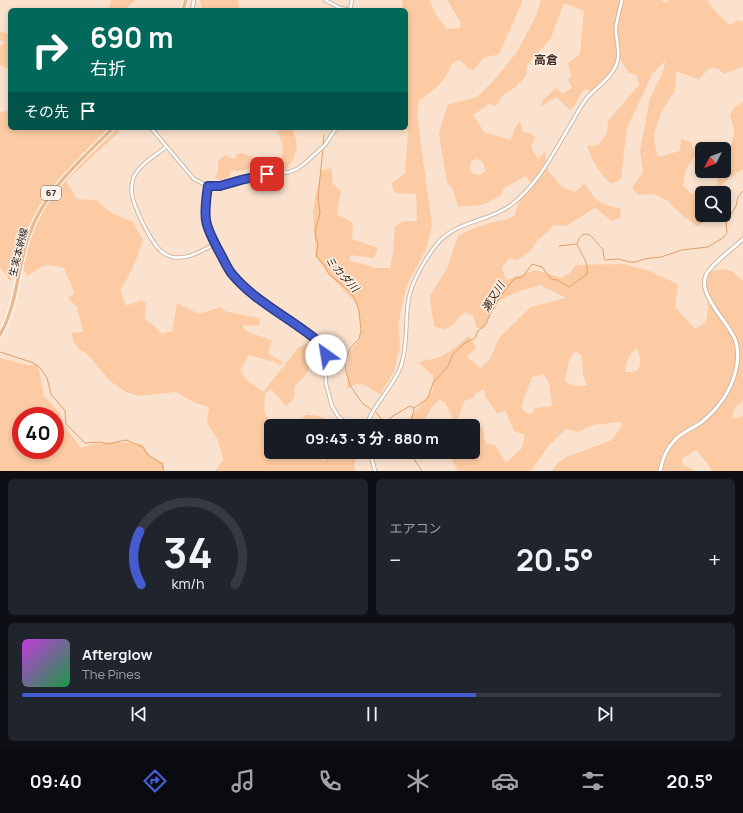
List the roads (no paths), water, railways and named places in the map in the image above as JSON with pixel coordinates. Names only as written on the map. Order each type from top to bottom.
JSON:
[{"type":"main road","name":"生実本納線","points":[[0,335],[10,314],[30,231],[39,211],[48,196],[70,170],[111,130]]},
{"type":"main road","points":[[660,471],[665,455],[673,441],[709,416],[723,400],[733,379],[738,356],[735,340],[708,297],[704,284],[705,277],[710,270],[743,239]]},
{"type":"street","points":[[325,0],[340,8]]},
{"type":"street","points":[[369,419],[401,367],[406,346],[408,302],[417,275],[433,249],[443,237],[458,228],[501,212],[533,185],[585,100],[615,68],[618,61],[616,27],[622,0]]},
{"type":"street","points":[[153,130],[194,179],[208,186],[220,186],[251,177],[292,171],[304,164],[325,145],[335,130]]},
{"type":"street","points":[[166,147],[142,166],[133,179],[132,195],[145,226],[155,244],[162,252],[171,256],[180,258],[189,256],[215,244]]},
{"type":"street","points":[[208,186],[205,206],[205,222],[228,268],[239,281],[261,300],[321,344],[326,355],[326,384],[332,406],[341,419]]},
{"type":"street","points":[[372,459],[375,471]]},
{"type":"waterway","name":"ミカダ川","points":[[323,145],[324,135]]},
{"type":"waterway","name":"ミカダ川","points":[[323,148],[318,198],[320,213],[315,231],[318,244],[316,256],[324,265],[329,274],[349,291],[355,299],[359,311],[361,331],[359,339],[350,348],[345,363],[346,372],[351,387],[363,404],[372,410]]},
{"type":"waterway","name":"瀬又川","points":[[577,243],[584,234],[587,234],[592,237],[603,249],[605,260],[618,259],[630,262],[661,257],[682,250],[708,247],[724,237],[727,233],[726,223],[736,206],[738,197],[743,191]]},
{"type":"waterway","points":[[559,246],[576,244]]},
{"type":"waterway","name":"瀬又川","points":[[412,419],[414,408],[428,398],[433,383],[448,366],[453,354],[465,343],[475,338],[478,331],[486,324],[490,314],[505,290],[515,278],[522,277],[532,264],[542,267],[551,279],[557,280],[569,287],[587,274],[586,262],[577,244]]},
{"type":"waterway","points":[[0,352],[31,362],[41,369],[47,378],[51,394],[65,411],[66,424],[85,443],[101,442],[108,444],[126,440],[143,447],[147,454],[162,464],[164,471]]},
{"type":"waterway","name":"ミカダ川","points":[[375,411],[383,421],[387,421],[410,406],[414,408]]},
{"type":"waterway","name":"瀬又川","points":[[414,459],[422,471]]},
{"type":"district","name":"高倉","points":[[546,60]]}]
